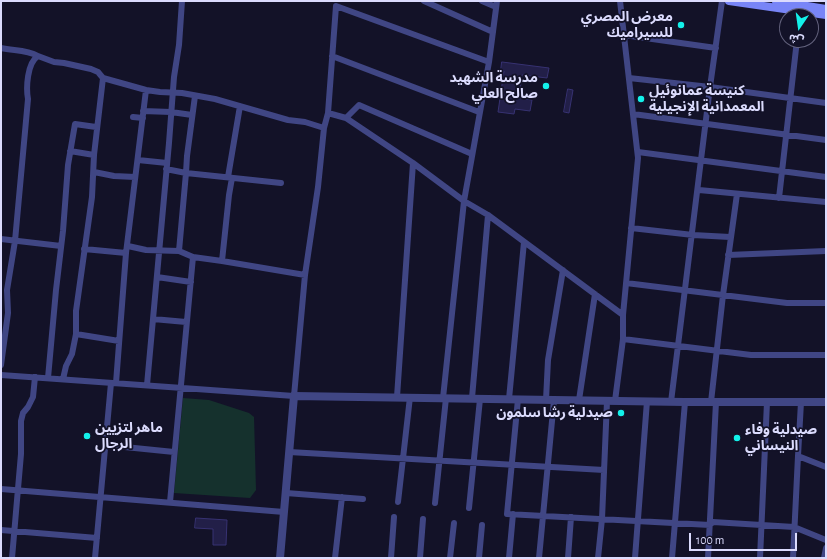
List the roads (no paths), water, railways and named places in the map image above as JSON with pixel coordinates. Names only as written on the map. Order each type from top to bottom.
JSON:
[{"type":"main road","points":[[729,1],[779,10]]},
{"type":"main road","points":[[776,1],[826,8]]},
{"type":"street","points":[[147,385],[182,1]]},
{"type":"street","points":[[424,1],[493,32]]},
{"type":"street","points":[[435,503],[464,201],[489,62],[497,4],[482,1]]},
{"type":"street","points":[[598,558],[602,519],[604,470],[611,401],[623,339],[623,315],[638,158],[620,1]]},
{"type":"street","points":[[671,402],[722,1]]},
{"type":"street","points":[[280,558],[306,275],[318,187],[324,128],[328,113],[336,4],[489,62]]},
{"type":"street","points":[[624,35],[716,48]]},
{"type":"street","points":[[1,48],[8,50],[24,50],[54,62],[91,69],[98,72],[103,78],[146,90],[215,99],[288,120],[305,122],[324,128]]},
{"type":"street","points":[[779,198],[796,48]]},
{"type":"street","points":[[1,365],[8,313],[8,290],[15,241],[27,113],[28,99],[26,89],[31,65],[34,59],[38,56]]},
{"type":"street","points":[[332,56],[479,112]]},
{"type":"street","points":[[63,379],[66,366],[72,354],[76,334],[76,311],[92,197],[96,127],[103,78]]},
{"type":"street","points":[[629,78],[710,86],[826,103]]},
{"type":"street","points":[[95,558],[105,445],[119,341],[127,250],[146,90]]},
{"type":"street","points":[[179,251],[195,96]]},
{"type":"street","points":[[346,118],[359,105],[472,154]]},
{"type":"street","points":[[222,261],[230,178],[240,106]]},
{"type":"street","points":[[144,111],[171,112],[192,115]]},
{"type":"street","points":[[328,113],[346,118],[413,163],[464,201],[488,215],[623,315]]},
{"type":"street","points":[[633,114],[826,140]]},
{"type":"street","points":[[133,117],[143,118]]},
{"type":"street","points":[[48,378],[68,180],[68,165],[75,124],[96,127]]},
{"type":"street","points":[[70,151],[94,155]]},
{"type":"street","points":[[638,152],[826,177]]},
{"type":"street","points":[[138,160],[166,166],[186,173],[281,183]]},
{"type":"street","points":[[397,397],[413,163]]},
{"type":"street","points":[[94,172],[114,176],[135,177]]},
{"type":"street","points":[[698,190],[826,202]]},
{"type":"street","points":[[708,558],[716,351],[730,237],[737,194]]},
{"type":"street","points":[[469,508],[474,463],[476,399],[488,215]]},
{"type":"street","points":[[631,228],[693,235],[730,237]]},
{"type":"street","points":[[1,239],[61,246]]},
{"type":"street","points":[[509,399],[524,242]]},
{"type":"street","points":[[84,249],[179,251],[193,257],[306,275]]},
{"type":"street","points":[[728,255],[826,251]]},
{"type":"street","points":[[170,502],[193,257]]},
{"type":"street","points":[[539,558],[548,467],[550,400],[548,360],[563,270]]},
{"type":"street","points":[[157,277],[191,282]]},
{"type":"street","points":[[626,283],[686,289],[787,303],[826,303]]},
{"type":"street","points":[[579,400],[595,294]]},
{"type":"street","points":[[153,319],[186,322]]},
{"type":"street","points":[[76,334],[119,341]]},
{"type":"street","points":[[623,339],[751,355],[826,355]]},
{"type":"street","points":[[1,375],[294,396],[671,402],[826,402]]},
{"type":"street","points":[[12,558],[21,454],[21,421],[23,413],[33,397],[35,377]]},
{"type":"street","points":[[398,502],[410,398]]},
{"type":"street","points":[[518,399],[507,514],[710,526],[714,522],[761,524],[794,527],[826,540]]},
{"type":"street","points":[[635,558],[647,401]]},
{"type":"street","points":[[672,558],[685,402]]},
{"type":"street","points":[[760,558],[767,402]]},
{"type":"street","points":[[793,558],[801,402]]},
{"type":"street","points":[[105,445],[174,452]]},
{"type":"street","points":[[289,452],[604,470]]},
{"type":"street","points":[[798,456],[826,467]]},
{"type":"street","points":[[1,489],[284,512]]},
{"type":"street","points":[[286,493],[363,499]]},
{"type":"street","points":[[335,558],[342,497]]},
{"type":"street","points":[[509,558],[512,514]]},
{"type":"street","points":[[391,558],[394,517]]},
{"type":"street","points":[[568,558],[571,517]]},
{"type":"street","points":[[420,558],[423,520]]},
{"type":"street","points":[[450,558],[454,523]]},
{"type":"street","points":[[479,558],[482,525]]},
{"type":"street","points":[[1,530],[97,538]]},
{"type":"street","points":[[824,558],[826,548]]},
{"type":"place","name":"معرض المصري للسيراميك","points":[[681,25]]},
{"type":"place","name":"مدرسة الشهيد صالح العلي","points":[[546,86]]},
{"type":"place","name":"كنيسة عمانوئيل المعمدانية الإنجيلية","points":[[641,99]]},
{"type":"place","name":"صيدلية رشا سلمون","points":[[621,413]]},
{"type":"place","name":"ماهر لتزيين الرجال","points":[[87,436]]},
{"type":"place","name":"صيدلية وفاء النيساني","points":[[737,438]]}]
